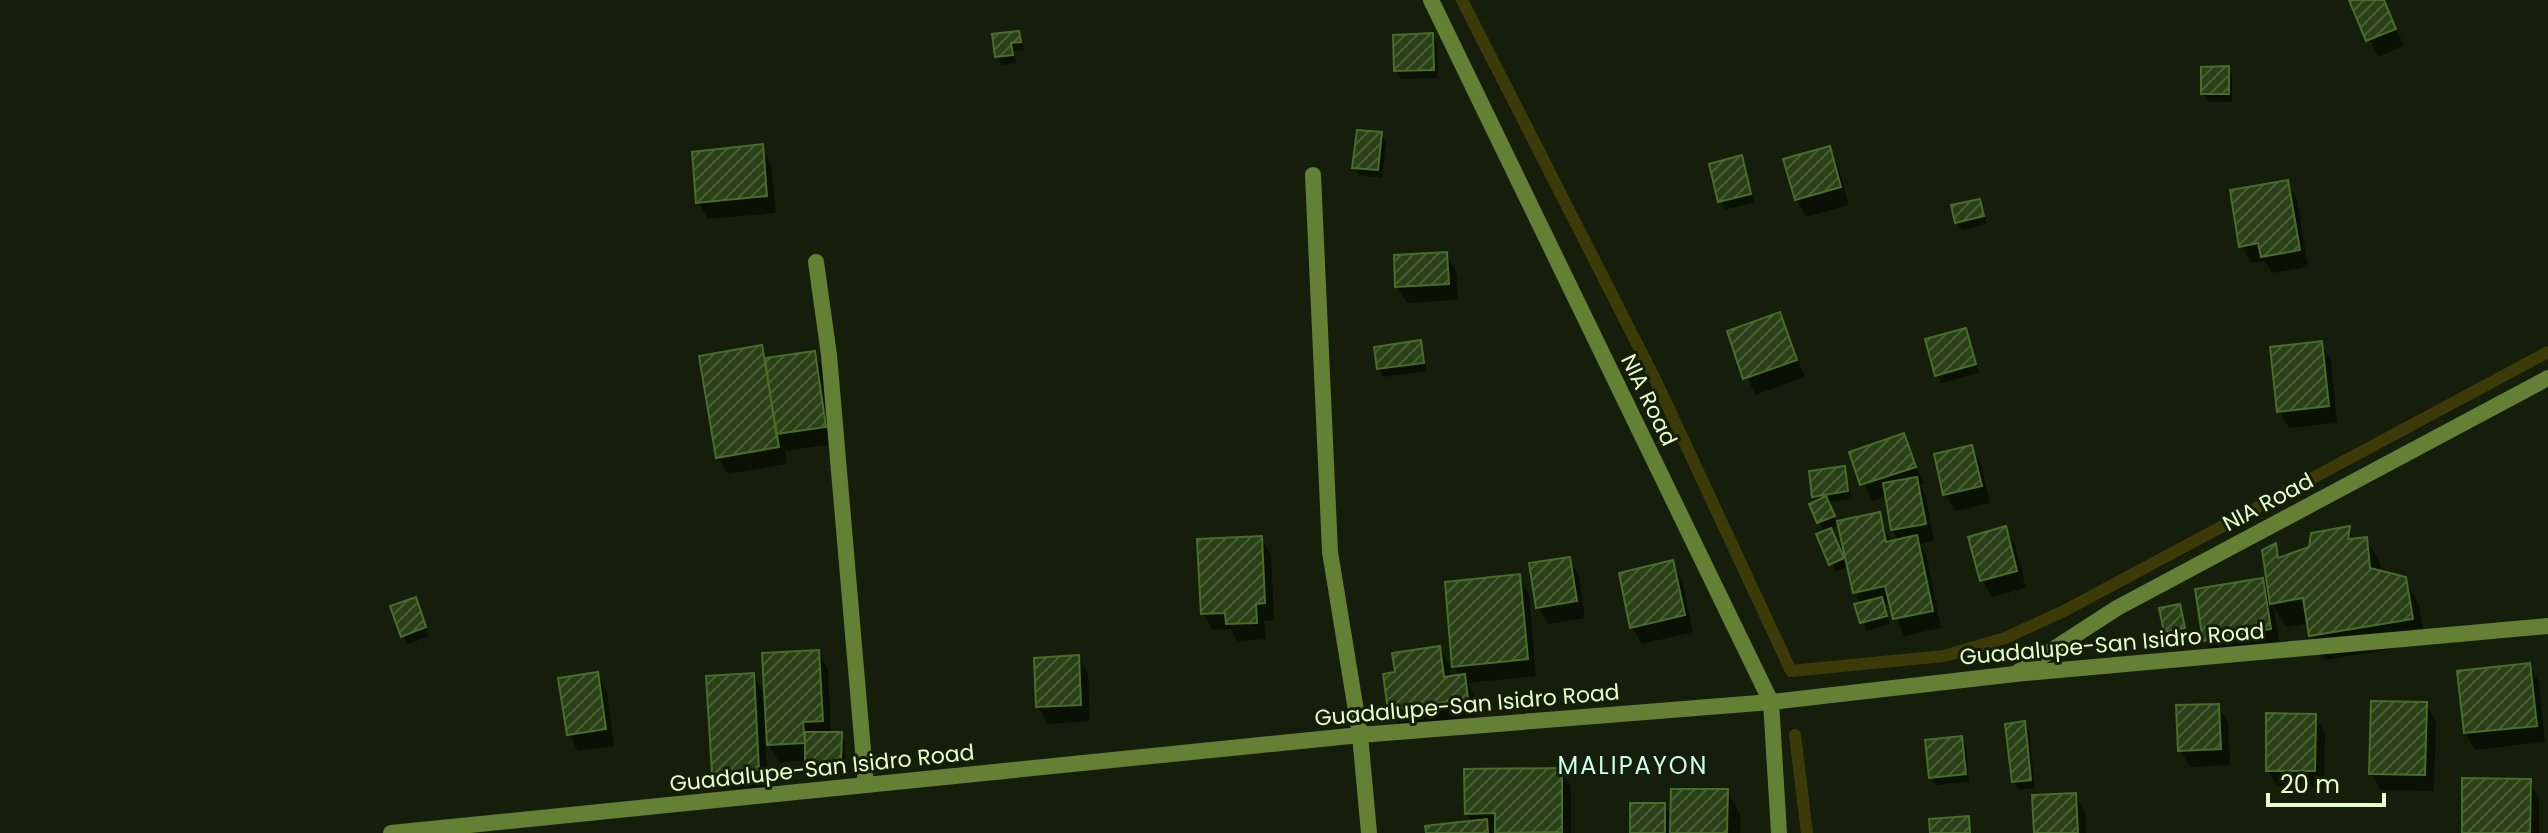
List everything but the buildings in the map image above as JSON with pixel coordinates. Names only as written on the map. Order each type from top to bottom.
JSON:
[{"type":"street","name":"NIA Road","points":[[1431,0],[1771,702],[1779,833]]},
{"type":"street","points":[[1313,175],[1330,552],[1360,735],[1369,833]]},
{"type":"street","points":[[816,262],[829,355],[866,785]]},
{"type":"street","name":"NIA Road","points":[[2015,674],[2117,608],[2548,378]]},
{"type":"street","name":"Guadalupe-San Isidro Road","points":[[391,833],[1360,735],[1771,702],[2015,674],[2548,626]]},
{"type":"waterway","points":[[1462,0],[1656,381],[1791,671],[1944,656],[2005,638],[2064,611],[2548,352]]},
{"type":"waterway","points":[[1795,735],[1807,833]]},
{"type":"district","name":"MALIPAYON","points":[[1633,765]]}]
